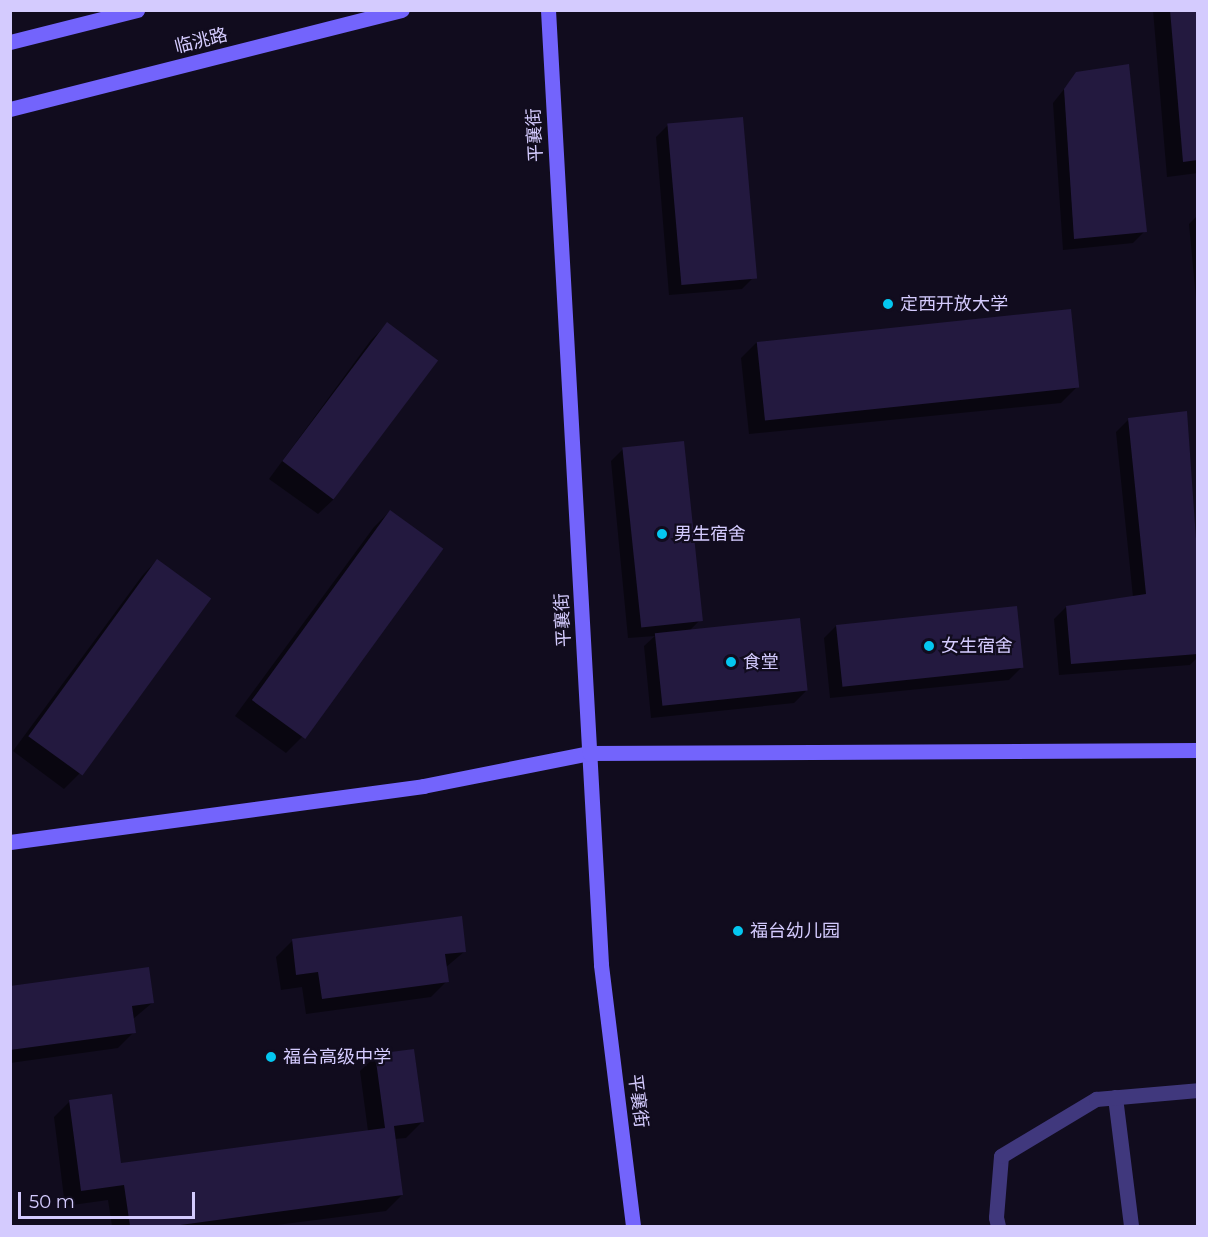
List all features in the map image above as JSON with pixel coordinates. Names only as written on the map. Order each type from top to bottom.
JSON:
[{"type":"street","points":[[10,42],[137,10]]},
{"type":"street","name":"临洮路","points":[[10,110],[402,10]]},
{"type":"street","name":"平襄街","points":[[548,10],[601,965],[633,1227]]},
{"type":"street","points":[[10,843],[423,786],[590,753],[1197,750]]},
{"type":"street","points":[[998,1227],[996,1217],[1001,1156],[1096,1099],[1197,1090]]},
{"type":"street","points":[[1115,1097],[1131,1227]]},
{"type":"building","points":[[1170,10],[1198,10],[1198,160],[1183,162]]},
{"type":"building","points":[[1129,64],[1147,232],[1074,239],[1064,89],[1076,72]]},
{"type":"building","points":[[743,117],[757,278],[681,285],[667,124]]},
{"type":"building","points":[[1071,309],[1079,388],[765,421],[757,342]]},
{"type":"building","points":[[387,322],[438,361],[333,499],[282,461]]},
{"type":"building","points":[[1187,411],[1198,567],[1198,654],[1071,664],[1066,606],[1146,594],[1128,418]]},
{"type":"building","name":"男生宿舍","points":[[684,441],[703,621],[641,627],[622,447]]},
{"type":"building","points":[[390,510],[443,549],[305,739],[252,700]]},
{"type":"building","points":[[157,559],[211,598],[82,776],[28,736]]},
{"type":"building","name":"女生宿舍","points":[[1017,606],[1023,668],[842,687],[836,625]]},
{"type":"building","name":"食堂","points":[[800,618],[808,691],[662,706],[655,633]]},
{"type":"building","points":[[462,916],[466,952],[445,954],[449,982],[322,999],[318,972],[296,975],[292,939]]},
{"type":"building","points":[[149,967],[154,1003],[132,1006],[136,1033],[10,1050],[10,986]]},
{"type":"building","points":[[414,1049],[424,1122],[394,1126],[403,1195],[173,1226],[130,1226],[124,1185],[81,1191],[69,1100],[112,1094],[121,1163],[385,1128],[375,1054]]},
{"type":"place","name":"定西开放大学","points":[[888,304]]},
{"type":"place","name":"男生宿舍","points":[[662,534]]},
{"type":"place","name":"女生宿舍","points":[[929,646]]},
{"type":"place","name":"食堂","points":[[731,662]]},
{"type":"place","name":"福台幼儿园","points":[[738,931]]},
{"type":"place","name":"福台高级中学","points":[[271,1057]]}]
